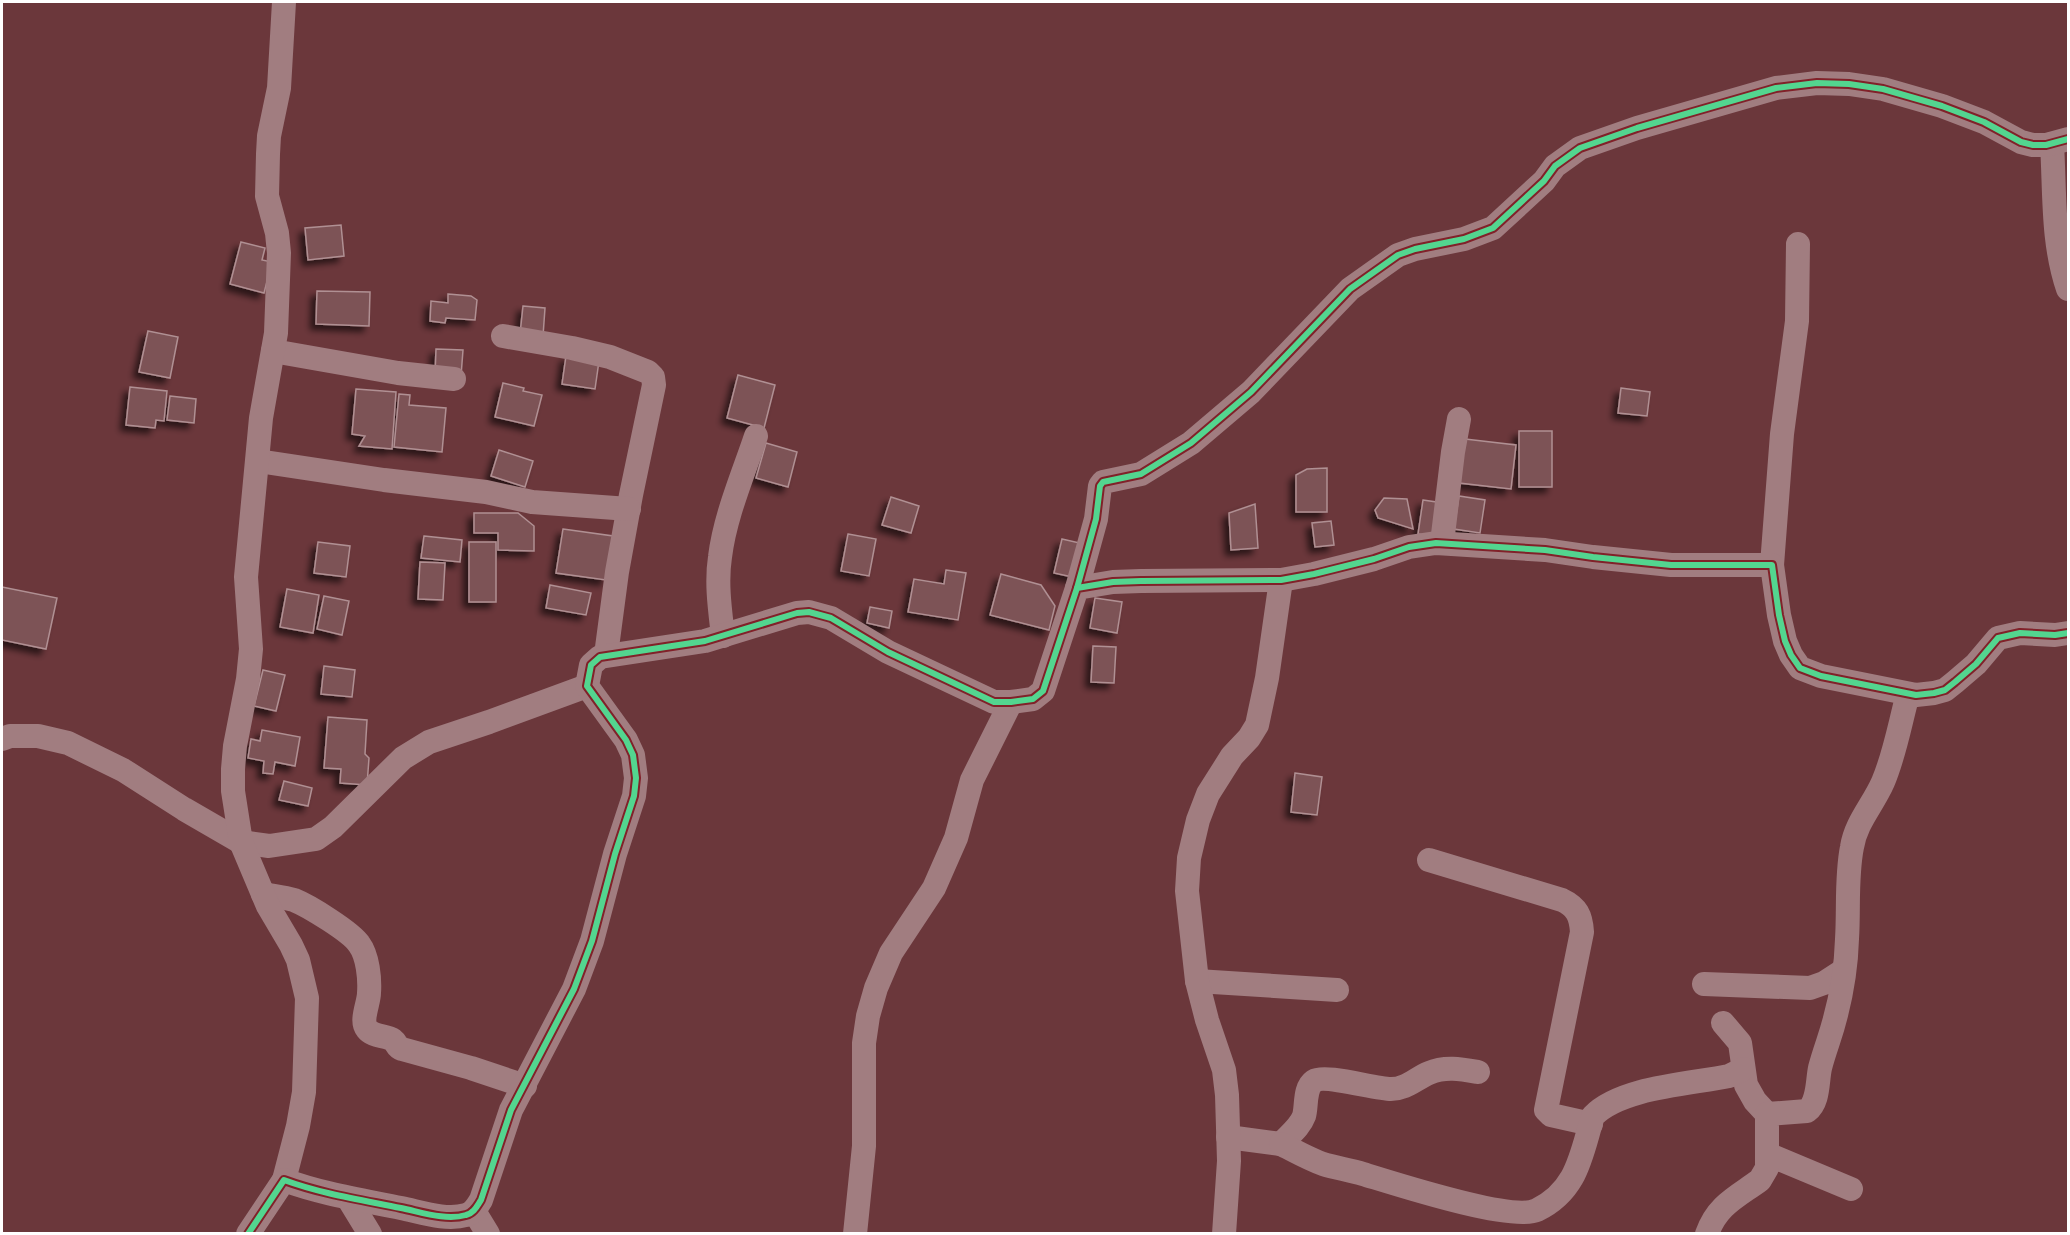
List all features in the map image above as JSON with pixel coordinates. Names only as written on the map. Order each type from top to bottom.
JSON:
[{"type":"street","points":[[248,1233],[284,1180],[304,1092],[307,1041],[307,998],[298,960],[262,894],[241,842],[233,791],[235,746],[248,679],[251,649],[246,578],[261,418],[276,333],[279,253],[277,233],[267,196],[268,154],[269,136],[280,79],[284,2]]},
{"type":"street","points":[[284,1180],[348,1198],[440,1216],[466,1215],[474,1211],[482,1200],[505,1125],[574,989],[592,941],[615,854],[634,796],[636,777],[633,755],[626,740],[587,686],[591,665],[600,657],[681,646],[723,636],[796,613],[820,613],[888,652],[994,702],[1034,699],[1043,691],[1077,588],[1096,519],[1100,486],[1107,480],[1141,474],[1191,443],[1251,392],[1350,289],[1383,264],[1415,249],[1464,239],[1493,228],[1544,181],[1555,166],[1580,148],[1637,128],[1776,88],[1816,83],[1849,84],[1883,89],[1984,122],[2020,142],[2033,145],[2058,145],[2053,180],[2055,227],[2060,266],[2068,289]]},
{"type":"street","points":[[1798,244],[1797,321],[1782,434],[1772,565],[1785,641],[1800,668],[1821,676],[1916,695],[1945,690],[1976,664],[1998,638],[2010,634],[2068,633]]},
{"type":"street","points":[[502,336],[610,357],[648,372],[652,377],[654,385],[617,572],[606,655]]},
{"type":"street","points":[[273,351],[398,373],[454,379]]},
{"type":"street","points":[[1442,543],[1448,483],[1459,419]]},
{"type":"street","points":[[723,636],[718,584],[719,559],[723,536],[756,436]]},
{"type":"street","points":[[258,461],[486,492],[532,502],[629,509]]},
{"type":"street","points":[[1077,588],[1113,582],[1281,580],[1374,560],[1409,547],[1442,543],[1545,550],[1671,565],[1772,565]]},
{"type":"street","points":[[1224,1233],[1229,1172],[1224,1070],[1197,981],[1187,891],[1189,858],[1198,820],[1208,794],[1232,756],[1249,738],[1257,725],[1281,580]]},
{"type":"street","points":[[2,739],[10,736],[38,736],[68,743],[123,770],[241,842],[269,846],[316,839],[333,827],[403,758],[429,742],[587,686]]},
{"type":"street","points":[[1767,1114],[1807,1111],[1815,1100],[1820,1066],[1833,1026],[1844,970],[1851,849],[1856,830],[1883,783],[1908,694]]},
{"type":"street","points":[[855,1233],[864,1146],[864,1043],[873,998],[891,953],[934,888],[956,838],[972,780],[1011,702]]},
{"type":"street","points":[[1429,860],[1562,900],[1572,904],[1579,913],[1582,932],[1546,1110],[1551,1115],[1591,1124]]},
{"type":"street","points":[[262,894],[295,901],[309,908],[350,935],[359,944],[364,954],[369,981],[370,992],[365,1019],[366,1028],[369,1031],[392,1039],[398,1048],[525,1086]]},
{"type":"street","points":[[1704,984],[1810,988],[1824,983],[1844,970]]},
{"type":"street","points":[[1197,981],[1337,990]]},
{"type":"street","points":[[1707,1233],[1712,1221],[1724,1205],[1760,1180],[1767,1168],[1767,1114],[1750,1092],[1743,1069],[1740,1043],[1723,1023]]},
{"type":"street","points":[[1281,1144],[1300,1124],[1310,1085],[1317,1080],[1327,1078],[1372,1088],[1399,1089],[1427,1074],[1446,1068],[1478,1072]]},
{"type":"street","points":[[1228,1137],[1281,1144],[1323,1164],[1437,1196],[1504,1211],[1532,1212],[1565,1190],[1573,1178],[1593,1116],[1601,1108],[1613,1101],[1644,1092],[1729,1076],[1743,1069]]},
{"type":"street","points":[[1767,1154],[1851,1189]]},
{"type":"street","points":[[348,1198],[370,1233]]},
{"type":"street","points":[[474,1211],[488,1233]]},
{"type":"building","points":[[341,225],[344,256],[308,260],[305,228]]},
{"type":"building","points":[[241,242],[265,248],[262,260],[272,262],[264,293],[230,284]]},
{"type":"building","points":[[317,291],[370,292],[369,326],[316,324]]},
{"type":"building","points":[[448,294],[471,296],[477,300],[475,320],[446,318],[445,323],[430,321],[431,301],[448,303]]},
{"type":"building","points":[[523,306],[545,308],[543,336],[520,334]]},
{"type":"building","points":[[148,331],[178,337],[170,378],[139,372]]},
{"type":"building","points":[[436,349],[463,350],[461,376],[435,375]]},
{"type":"building","points":[[566,356],[599,361],[595,389],[562,384]]},
{"type":"building","points":[[738,375],[775,385],[764,428],[727,418]]},
{"type":"building","points":[[503,383],[542,395],[534,426],[495,417]]},
{"type":"building","points":[[130,387],[167,391],[164,421],[156,420],[155,428],[126,425]]},
{"type":"building","points":[[1621,388],[1650,392],[1647,416],[1618,413]]},
{"type":"building","points":[[356,389],[396,392],[392,449],[359,446],[365,436],[352,434]]},
{"type":"building","points":[[399,394],[410,395],[409,405],[446,408],[442,452],[394,447]]},
{"type":"building","points":[[170,396],[196,399],[194,423],[167,420]]},
{"type":"building","points":[[1519,431],[1552,431],[1552,487],[1519,487]]},
{"type":"building","points":[[1465,439],[1516,445],[1511,489],[1459,483]]},
{"type":"building","points":[[766,443],[797,452],[788,487],[756,478]]},
{"type":"building","points":[[499,450],[533,461],[525,487],[491,476]]},
{"type":"building","points":[[1327,468],[1327,512],[1296,512],[1296,475],[1307,469]]},
{"type":"building","points":[[1459,496],[1485,500],[1480,533],[1454,529]]},
{"type":"building","points":[[891,497],[919,506],[911,533],[882,525]]},
{"type":"building","points":[[1384,498],[1407,499],[1413,529],[1378,518],[1375,510]]},
{"type":"building","points":[[1423,500],[1443,503],[1439,537],[1418,534]]},
{"type":"building","points":[[1255,504],[1258,548],[1231,550],[1229,513]]},
{"type":"building","points":[[474,513],[518,513],[534,526],[534,551],[498,550],[498,533],[474,533]]},
{"type":"building","points":[[1331,521],[1334,545],[1315,547],[1312,523]]},
{"type":"building","points":[[563,529],[613,536],[606,580],[556,573]]},
{"type":"building","points":[[848,534],[876,539],[869,576],[841,571]]},
{"type":"building","points":[[424,536],[462,540],[460,562],[421,558]]},
{"type":"building","points":[[1062,539],[1084,544],[1077,578],[1054,573]]},
{"type":"building","points":[[318,542],[350,546],[346,577],[314,573]]},
{"type":"building","points":[[469,542],[496,542],[496,602],[469,602]]},
{"type":"building","points":[[420,562],[445,563],[443,600],[418,599]]},
{"type":"building","points":[[946,570],[966,573],[958,620],[908,612],[914,579],[944,584]]},
{"type":"building","points":[[1001,574],[1041,585],[1055,606],[1049,630],[990,615]]},
{"type":"building","points":[[550,585],[591,593],[586,615],[546,608]]},
{"type":"building","points":[[2,587],[57,598],[46,649],[2,640]]},
{"type":"building","points":[[287,589],[319,595],[313,633],[280,627]]},
{"type":"building","points":[[324,596],[349,601],[342,635],[317,629]]},
{"type":"building","points":[[1095,598],[1122,602],[1117,633],[1090,628]]},
{"type":"building","points":[[870,607],[892,611],[889,628],[867,623]]},
{"type":"building","points":[[1093,646],[1116,647],[1114,683],[1091,682]]},
{"type":"building","points":[[324,666],[355,670],[352,697],[321,694]]},
{"type":"building","points":[[263,670],[285,675],[276,711],[254,706]]},
{"type":"building","points":[[328,717],[367,720],[365,754],[369,758],[367,785],[340,783],[341,769],[324,768]]},
{"type":"building","points":[[262,730],[300,737],[295,766],[275,762],[273,774],[263,773],[264,761],[248,758],[251,739],[260,741]]},
{"type":"building","points":[[1295,773],[1322,777],[1317,815],[1291,812]]},
{"type":"building","points":[[284,781],[312,788],[308,806],[279,800]]},
{"type":"cycle path","points":[[1077,588],[1096,519],[1100,486],[1103,482],[1141,474],[1191,443],[1251,392],[1350,289],[1398,255],[1415,249],[1464,239],[1493,228],[1544,181],[1555,166],[1580,148],[1637,128],[1776,88],[1817,83],[1849,84],[1883,89],[1942,106],[1984,122],[2021,142],[2033,145],[2046,145],[2068,139]]},
{"type":"cycle path","points":[[248,1234],[284,1180],[327,1193],[425,1214],[450,1217],[469,1214],[481,1200],[511,1110],[574,989],[592,941],[615,854],[634,796],[636,778],[633,755],[626,740],[587,686],[591,665],[600,657],[705,641],[797,613],[809,612],[831,618],[888,652],[994,702],[1011,702],[1033,699],[1043,691],[1077,588],[1113,582],[1281,580],[1374,559],[1409,547],[1436,543],[1545,550],[1671,565],[1772,565],[1785,641],[1800,668],[1821,676],[1916,695],[1945,690],[1976,664],[1998,638],[2020,633],[2055,635],[2068,633]]}]
